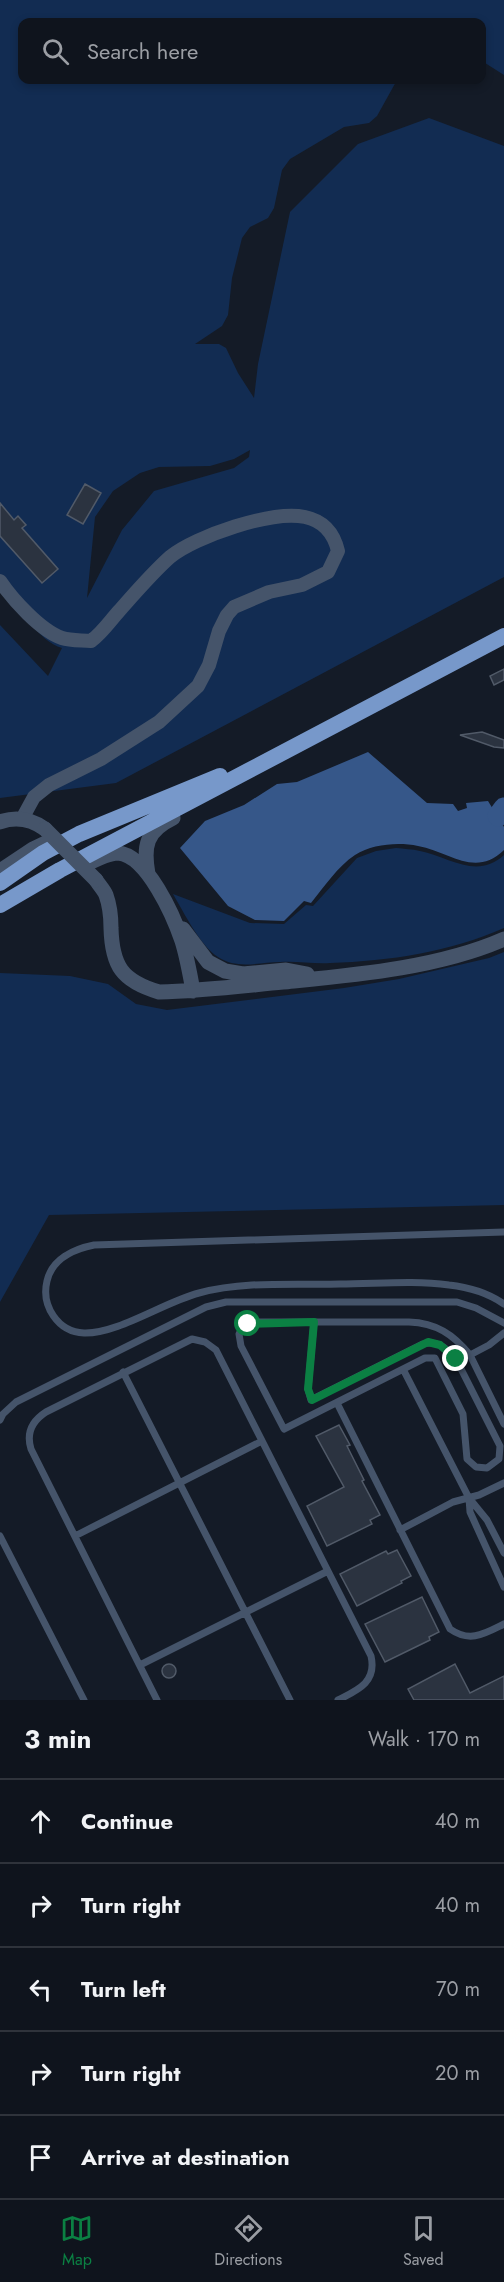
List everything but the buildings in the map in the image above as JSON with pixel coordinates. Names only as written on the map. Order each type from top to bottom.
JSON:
[{"type":"highway","points":[[0,907],[60,870],[504,636]]},
{"type":"highway","points":[[0,883],[43,853],[107,822],[288,749]]},
{"type":"street","points":[[0,581],[25,611],[50,631],[63,638],[91,641],[171,557],[199,540],[220,532],[274,517],[306,517],[331,532],[338,551],[328,572],[302,585],[269,592],[234,607],[226,615],[209,666],[198,686],[159,722],[101,759],[49,785],[34,797],[22,819]]},
{"type":"street","points":[[148,874],[145,848],[151,834],[162,823],[210,799],[253,769]]},
{"type":"street","points":[[0,822],[22,819],[33,821],[45,829],[96,880],[106,894],[110,907],[111,946],[117,965],[128,978],[142,987],[159,992],[193,991],[326,978],[393,969],[454,955],[504,939]]},
{"type":"street","points":[[0,871],[33,849],[69,831],[107,822]]},
{"type":"street","points":[[0,907],[91,862],[118,853],[132,858],[148,874],[167,907],[182,941],[193,991]]},
{"type":"street","points":[[167,907],[208,962],[225,971],[243,974],[286,970],[326,978]]},
{"type":"lane","points":[[504,1232],[94,1245],[61,1259],[53,1267],[45,1290],[47,1302],[58,1322],[70,1330],[88,1333],[124,1324],[178,1299],[236,1286],[430,1283],[450,1285],[484,1294],[504,1304]]},
{"type":"lane","points":[[315,1285],[315,1301]]},
{"type":"lane","points":[[0,1420],[16,1402],[206,1307],[226,1302],[457,1302],[476,1308],[504,1323]]},
{"type":"lane","points":[[314,1322],[308,1389],[312,1400],[423,1344],[434,1342],[456,1359],[500,1446],[500,1455],[496,1462],[484,1468],[476,1467],[469,1462],[463,1414],[435,1358],[425,1358],[284,1429],[239,1340],[242,1328],[248,1324],[314,1322],[421,1322],[447,1331],[470,1355],[504,1424]]},
{"type":"lane","points":[[470,1355],[489,1345],[504,1333]]},
{"type":"lane","points":[[157,1700],[28,1440],[29,1431],[38,1417],[46,1412],[192,1339],[205,1342],[216,1350],[373,1664],[366,1684],[338,1700]]},
{"type":"lane","points":[[403,1369],[469,1498],[487,1520],[504,1553]]},
{"type":"lane","points":[[123,1372],[290,1700]]},
{"type":"lane","points":[[337,1403],[450,1629],[462,1636],[470,1637],[479,1636],[504,1624]]},
{"type":"lane","points":[[75,1536],[262,1442]]},
{"type":"lane","points":[[400,1530],[453,1502],[479,1496],[504,1483]]},
{"type":"lane","points":[[469,1498],[470,1512],[504,1587]]},
{"type":"lane","points":[[0,1536],[84,1700]]},
{"type":"lane","points":[[140,1665],[328,1571]]},
{"type":"shaded area","points":[[0,0],[504,0],[504,75],[486,64],[486,18],[18,18],[18,84],[395,84],[377,116],[369,123],[344,127],[290,159],[282,170],[274,208],[268,218],[250,227],[242,238],[232,278],[228,315],[222,326],[195,344],[219,344],[226,348],[254,398],[258,364],[290,212],[358,144],[429,118],[504,146],[504,577],[116,783],[0,798],[0,625],[48,676],[62,648],[45,638],[20,611],[0,584]],"holes":[[[250,450],[249,457],[234,468],[154,491],[122,530],[87,598],[95,517],[113,491],[140,473],[159,467],[210,466],[234,459]]]},
{"type":"shaded area","points":[[368,752],[427,803],[453,804],[458,811],[467,808],[466,803],[488,801],[504,827],[504,850],[493,858],[472,863],[418,846],[394,844],[370,848],[355,855],[343,865],[311,903],[304,901],[284,921],[255,920],[228,906],[180,848],[205,821],[244,805],[277,784],[297,782]]},
{"type":"shaded area","points":[[396,848],[420,851],[473,866],[484,866],[504,855],[504,928],[462,943],[419,954],[330,963],[241,964],[218,957],[205,945],[173,894],[250,923],[284,924],[306,905],[313,906],[357,858],[376,851]]},
{"type":"shaded area","points":[[504,952],[504,1205],[49,1215],[0,1302],[0,973],[70,976],[108,984],[136,1004],[167,1010],[399,979],[489,958]]},
{"type":"waterway","points":[[498,816],[504,808]]},
{"type":"route","points":[[248,1324],[314,1322],[308,1389],[312,1400],[428,1342],[440,1345],[456,1359]]}]
